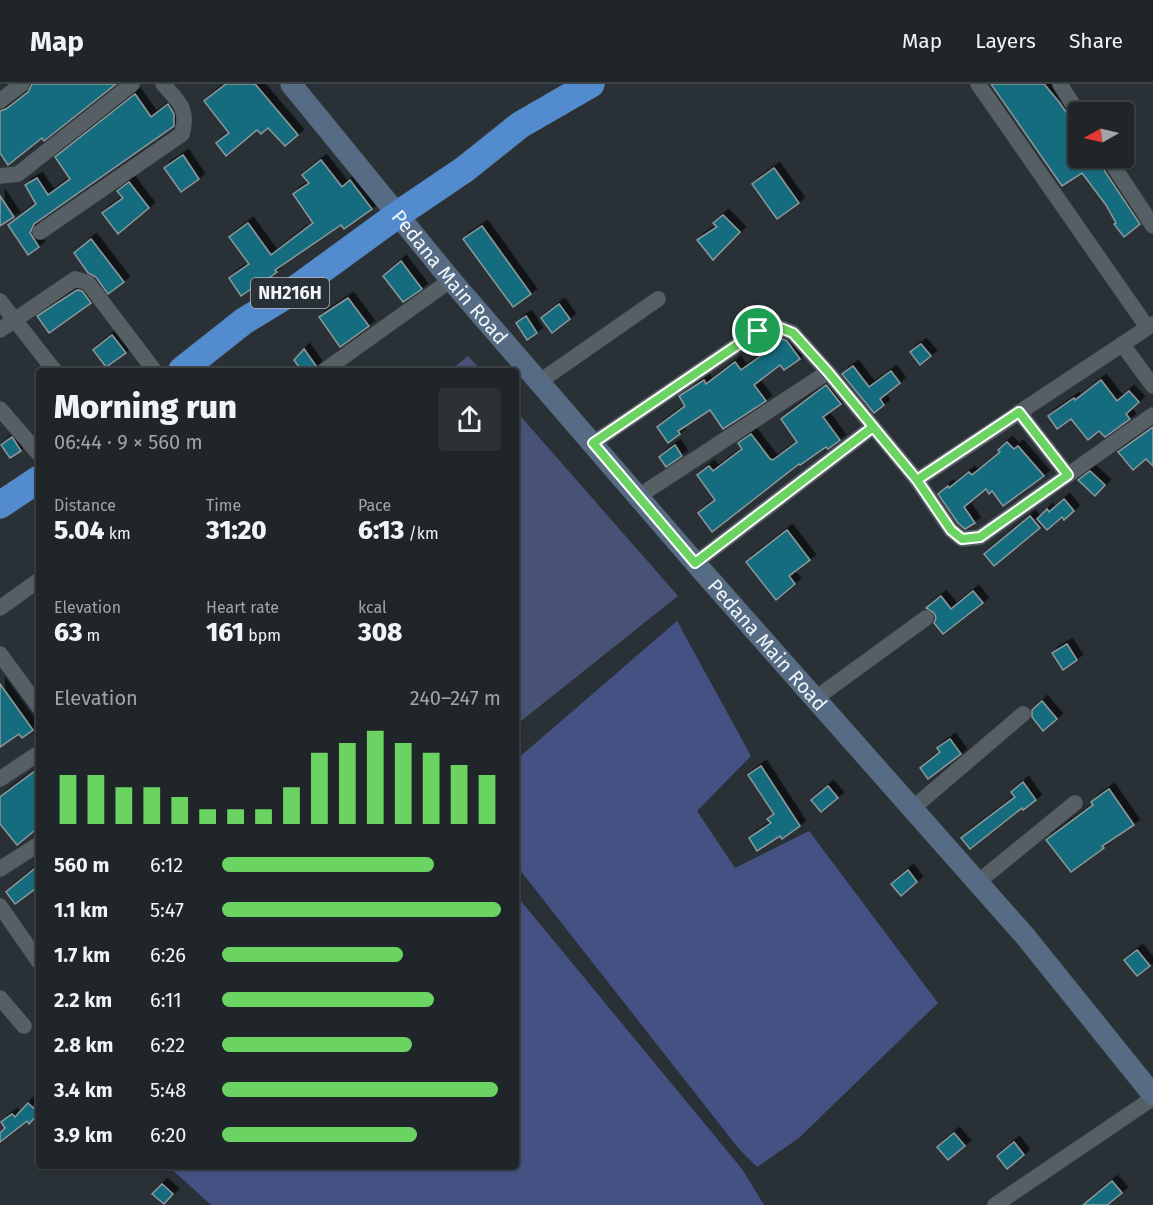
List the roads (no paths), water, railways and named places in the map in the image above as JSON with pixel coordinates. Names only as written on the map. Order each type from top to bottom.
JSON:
[{"type":"highway","name":"NH216H","points":[[185,368],[236,327],[290,293],[397,214],[465,169],[520,125],[591,84]]},
{"type":"highway","points":[[0,505],[36,481]]},
{"type":"main road","name":"Pedana Main Road","points":[[291,84],[451,280],[695,563],[1025,936],[1151,1089]]},
{"type":"street","points":[[0,101],[22,84]]},
{"type":"street","points":[[0,176],[18,174],[132,84]]},
{"type":"street","points":[[40,232],[182,134],[186,120],[181,104],[164,84]]},
{"type":"street","points":[[917,480],[1150,326],[978,84]]},
{"type":"street","points":[[1060,84],[1071,102]]},
{"type":"street","points":[[1115,168],[1153,226]]},
{"type":"street","points":[[0,330],[75,279],[83,280],[88,283],[152,368]]},
{"type":"street","points":[[328,368],[451,280]]},
{"type":"street","points":[[539,382],[658,299]]},
{"type":"street","points":[[0,302],[52,368]]},
{"type":"street","points":[[593,443],[758,331],[778,327],[793,333],[828,372],[917,480],[951,530],[962,539],[980,537],[1153,415]]},
{"type":"street","points":[[1122,344],[1153,386]]},
{"type":"street","points":[[639,496],[828,372]]},
{"type":"street","points":[[0,409],[36,451]]},
{"type":"street","points":[[1019,412],[1068,475]]},
{"type":"street","points":[[695,563],[873,427]]},
{"type":"street","points":[[0,608],[36,583]]},
{"type":"street","points":[[816,698],[926,618]]},
{"type":"street","points":[[0,654],[36,703]]},
{"type":"street","points":[[913,808],[1023,714]]},
{"type":"street","points":[[0,779],[36,755]]},
{"type":"street","points":[[978,882],[1076,803]]},
{"type":"street","points":[[0,869],[36,846]]},
{"type":"street","points":[[0,906],[36,958]]},
{"type":"street","points":[[0,998],[24,1026]]},
{"type":"street","points":[[995,1205],[1151,1089]]}]
